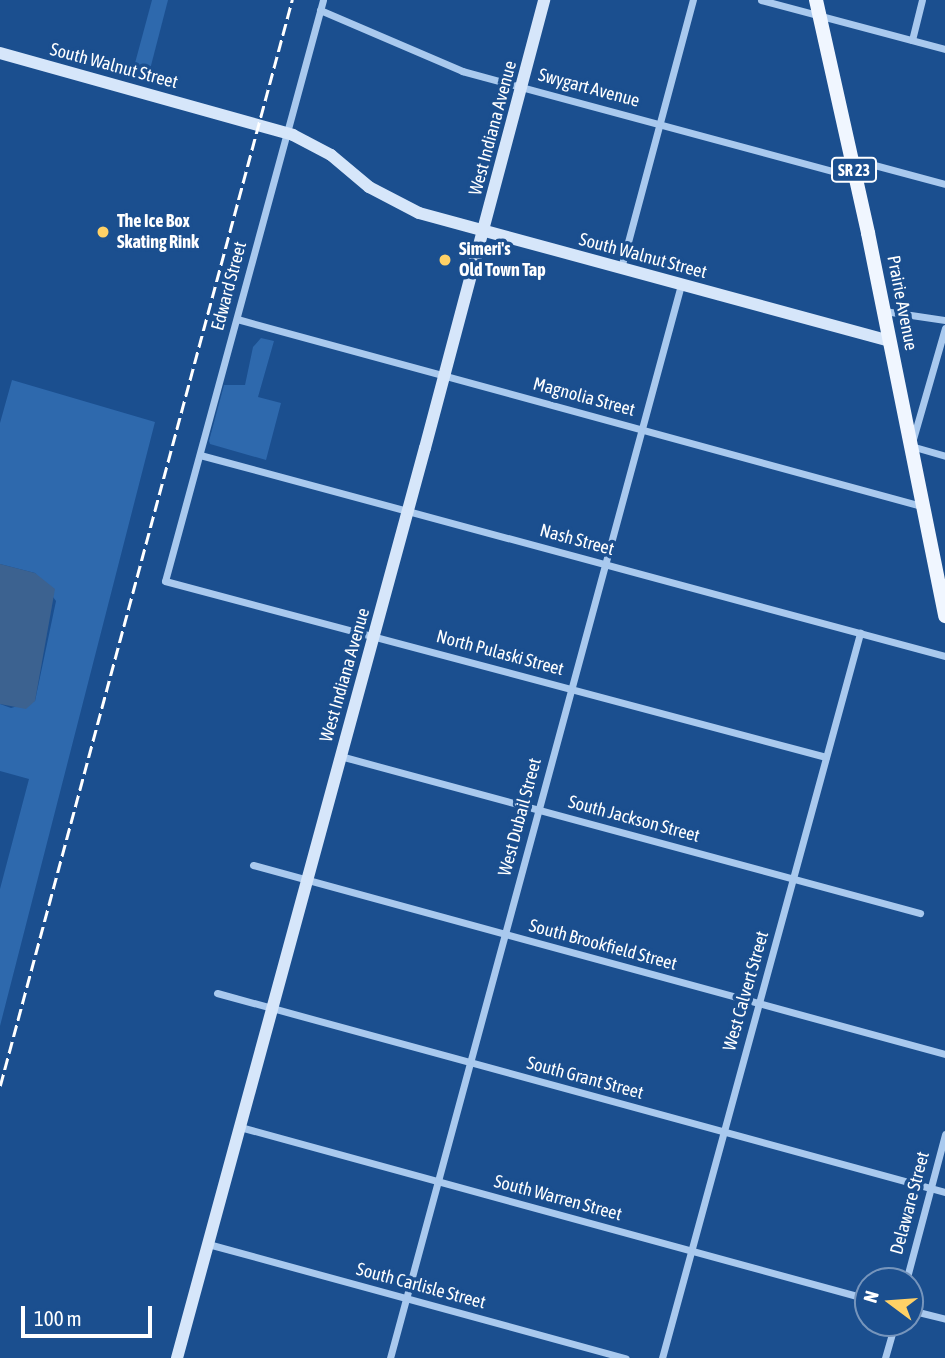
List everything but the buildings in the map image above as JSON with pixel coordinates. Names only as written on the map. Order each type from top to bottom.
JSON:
[{"type":"main road","name":"Prairie Avenue","points":[[816,0],[856,177],[945,616]]},
{"type":"street","name":"Edward Street","points":[[165,581],[323,0]]},
{"type":"street","name":"West Indiana Avenue","points":[[177,1358],[445,376],[544,0]]},
{"type":"street","points":[[621,268],[693,0]]},
{"type":"street","points":[[761,0],[945,49]]},
{"type":"street","points":[[912,40],[922,0]]},
{"type":"street","name":"Swygart Avenue","points":[[320,10],[444,65],[856,177]]},
{"type":"street","name":"South Walnut Street","points":[[0,53],[286,133],[331,155],[369,187],[394,203],[419,214],[890,341]]},
{"type":"street","points":[[852,159],[945,184]]},
{"type":"street","name":"West Dubail Street","points":[[390,1358],[681,285]]},
{"type":"street","points":[[884,311],[945,320]]},
{"type":"street","name":"Magnolia Street","points":[[237,319],[922,506]]},
{"type":"street","points":[[945,328],[911,446],[945,456]]},
{"type":"street","name":"Nash Street","points":[[200,455],[945,656]]},
{"type":"street","name":"North Pulaski Street","points":[[165,581],[826,757]]},
{"type":"street","name":"West Calvert Street","points":[[662,1358],[860,633]]},
{"type":"street","name":"South Jackson Street","points":[[340,756],[920,913]]},
{"type":"street","name":"South Brookfield Street","points":[[253,865],[945,1054]]},
{"type":"street","name":"South Grant Street","points":[[217,993],[945,1192]]},
{"type":"street","name":"South Warren Street","points":[[240,1128],[854,1294]]},
{"type":"street","name":"Delaware Street","points":[[910,1267],[945,1134]]},
{"type":"street","name":"South Carlisle Street","points":[[208,1244],[626,1358]]},
{"type":"street","points":[[924,1314],[945,1320]]},
{"type":"street","points":[[885,1358],[891,1337]]},
{"type":"shaded area","points":[[152,0],[168,0],[147,81],[131,78]]},
{"type":"shaded area","points":[[261,338],[274,341],[258,397],[281,403],[266,460],[210,444],[209,441],[224,385],[245,385],[253,347]]},
{"type":"shaded area","points":[[12,380],[155,422],[0,1026],[0,889],[29,779],[0,771],[0,704],[11,708],[35,701],[56,601],[35,573],[0,564],[0,423]]},
{"type":"shaded area","points":[[0,564],[35,573],[55,589],[35,701],[26,709],[0,704]]},
{"type":"railway","points":[[0,1086],[292,0]]},
{"type":"place","name":"The Ice Box Skating Rink","points":[[103,232]]},
{"type":"place","name":"Simeri's Old Town Tap","points":[[445,260]]}]
